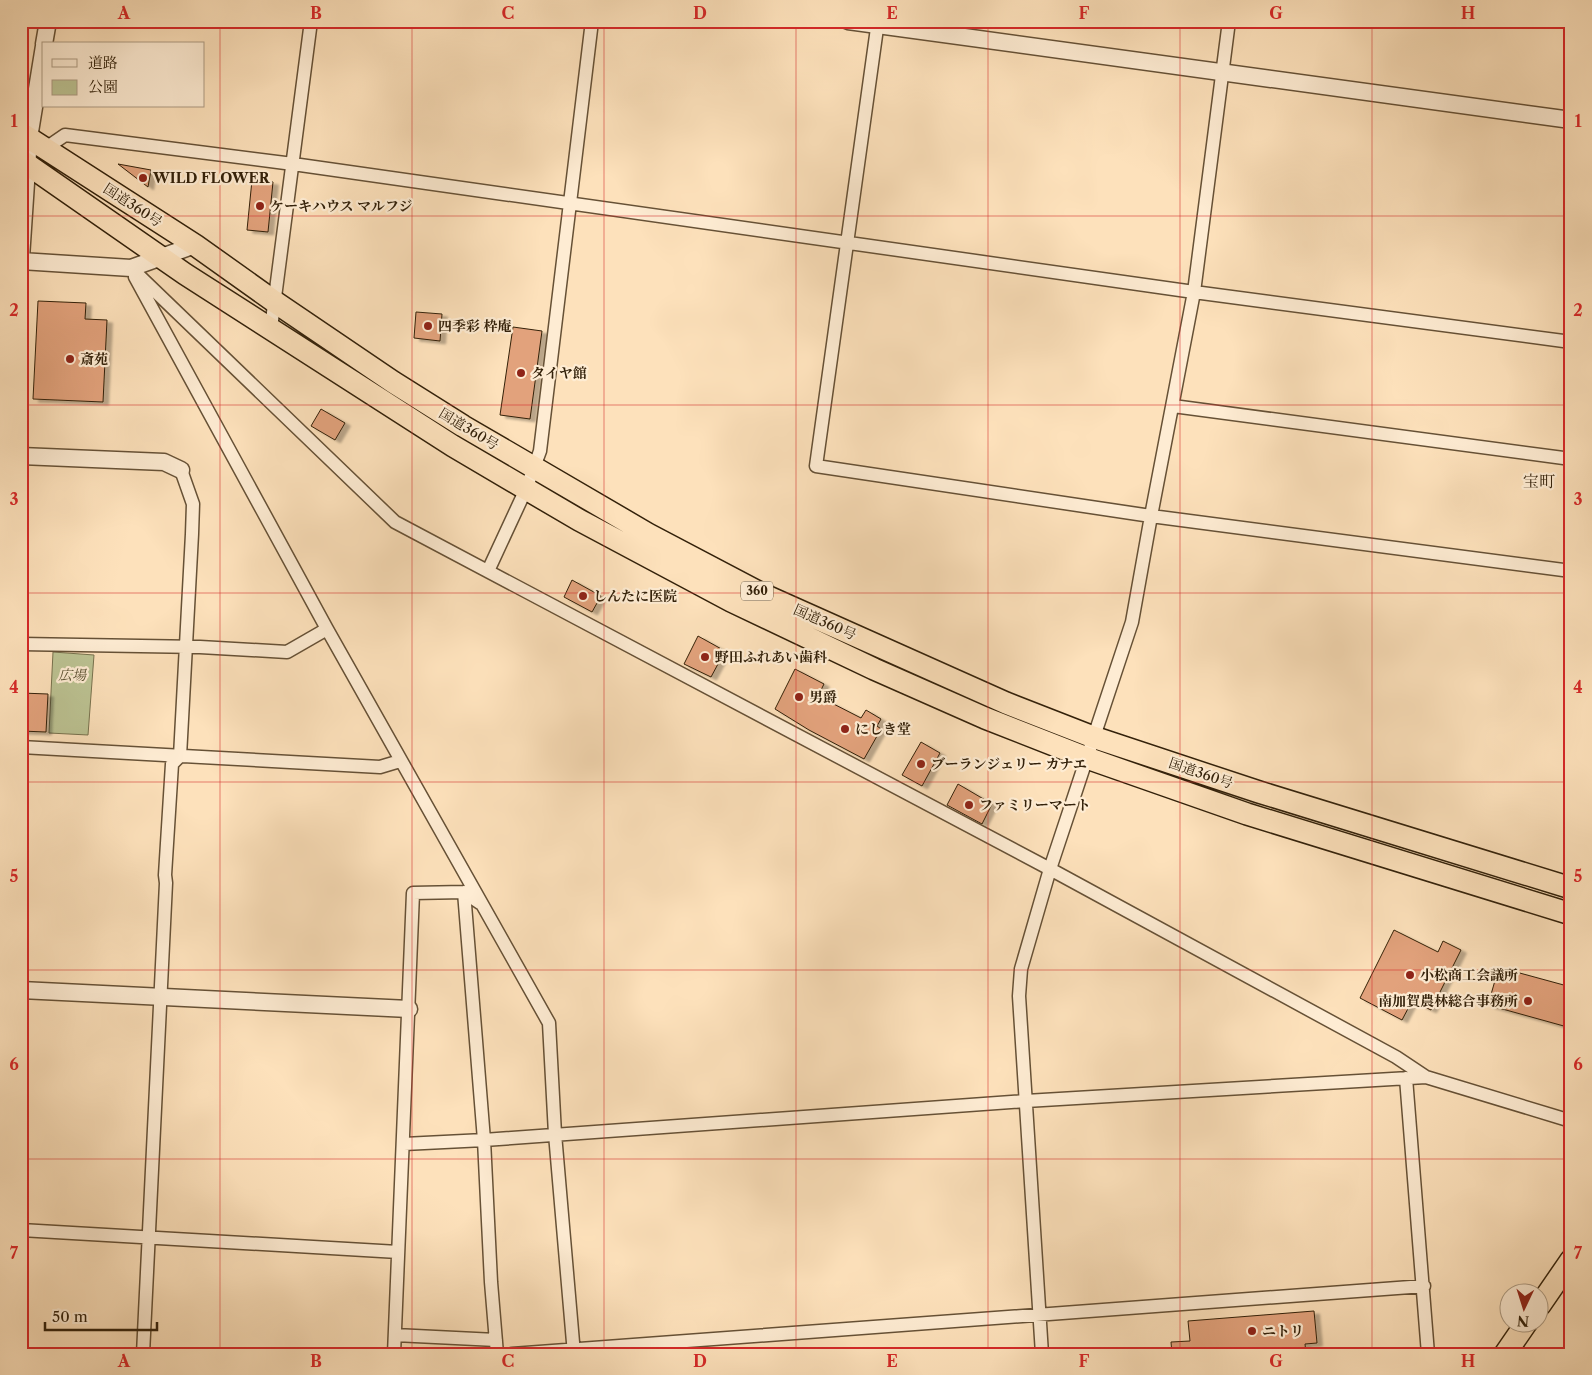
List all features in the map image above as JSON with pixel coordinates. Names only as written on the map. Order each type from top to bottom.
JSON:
[{"type":"highway","name":"国道360号","points":[[32,140],[195,245],[400,387],[648,534],[762,594],[1006,703],[1093,737],[1287,801],[1571,888]]},
{"type":"highway","name":"国道360号","points":[[25,162],[160,256],[452,446],[579,520],[731,601],[917,688],[985,718],[1086,758],[1247,814],[1571,914]]},
{"type":"highway","points":[[1550,1297],[1563,1286],[1571,1260]]},
{"type":"highway","points":[[1505,1354],[1520,1332]]},
{"type":"street","points":[[44,42],[48,21]]},
{"type":"street","points":[[271,328],[311,21]]},
{"type":"street","points":[[488,571],[526,489],[540,451],[592,21]]},
{"type":"street","points":[[848,21],[878,23],[1571,120]]},
{"type":"street","points":[[1042,1354],[1019,996],[1021,969],[1050,869],[1132,622],[1194,292],[1229,21]]},
{"type":"street","points":[[878,23],[816,466],[1151,516],[1571,571]]},
{"type":"street","points":[[42,61],[32,140],[25,162],[21,260],[130,268],[195,245]]},
{"type":"street","points":[[32,140],[65,135],[293,164],[1194,292],[1571,342]]},
{"type":"street","points":[[130,268],[395,522],[1050,869],[1396,1057],[1426,1077],[1571,1121]]},
{"type":"street","points":[[130,268],[400,761],[486,908],[549,1023],[574,1352]]},
{"type":"street","points":[[1172,406],[1571,459]]},
{"type":"street","points":[[21,456],[164,462],[181,470],[193,504],[180,756],[172,764],[165,875],[143,1354]]},
{"type":"street","points":[[21,644],[187,647],[287,652],[327,629]]},
{"type":"street","points":[[21,747],[380,766],[400,761]]},
{"type":"street","points":[[394,1354],[413,893],[464,892],[486,908]]},
{"type":"street","points":[[464,892],[484,1140],[491,1282],[497,1354]]},
{"type":"street","points":[[21,990],[409,1009]]},
{"type":"street","points":[[404,1144],[484,1140],[1026,1100],[1426,1077]]},
{"type":"street","points":[[1406,1078],[1428,1354]]},
{"type":"street","points":[[21,1230],[398,1252]]},
{"type":"street","points":[[512,1354],[574,1352],[1039,1314],[1424,1286]]},
{"type":"street","points":[[395,1335],[496,1340]]},
{"type":"green space","name":"広場","points":[[53,652],[94,655],[88,735],[49,733]]},
{"type":"building","name":"WILD FLOWER","points":[[118,164],[151,170],[148,187]]},
{"type":"building","name":"ケーキハウス マルフジ","points":[[252,180],[273,182],[268,232],[247,230]]},
{"type":"building","name":"斎苑","points":[[38,301],[86,303],[85,319],[107,320],[103,402],[33,399]]},
{"type":"building","name":"四季彩 枠庵","points":[[416,312],[442,314],[440,341],[414,338]]},
{"type":"building","name":"タイヤ館","points":[[513,327],[542,331],[530,419],[500,415]]},
{"type":"building","points":[[321,409],[345,423],[335,440],[311,426]]},
{"type":"building","name":"しんたに医院","points":[[572,580],[601,596],[592,612],[564,597]]},
{"type":"building","name":"野田ふれあい歯科","points":[[698,636],[725,651],[711,677],[684,664]]},
{"type":"building","points":[[795,669],[824,684],[818,696],[861,718],[866,710],[881,719],[877,726],[881,729],[864,759],[809,730],[775,709]]},
{"type":"building","points":[[21,693],[48,694],[46,732],[21,731]]},
{"type":"building","name":"ブーランジェリー カナエ","points":[[921,742],[940,753],[922,786],[902,775]]},
{"type":"building","name":"ファミリーマート","points":[[958,784],[992,804],[982,824],[947,805]]},
{"type":"building","name":"小松商工会議所","points":[[1394,930],[1438,952],[1443,941],[1461,950],[1431,1010],[1412,1001],[1402,1020],[1360,998]]},
{"type":"building","points":[[1505,969],[1571,987],[1571,1028],[1488,1005],[1496,977],[1502,979]]},
{"type":"building","name":"ニトリ","points":[[1314,1311],[1317,1343],[1305,1344],[1306,1354],[1172,1354],[1171,1342],[1190,1341],[1188,1321]]},
{"type":"place","name":"WILD FLOWER","points":[[143,178]]},
{"type":"place","name":"ケーキハウス マルフジ","points":[[260,206]]},
{"type":"place","name":"四季彩 枠庵","points":[[428,326]]},
{"type":"place","name":"斎苑","points":[[70,359]]},
{"type":"place","name":"タイヤ館","points":[[521,373]]},
{"type":"place","name":"しんたに医院","points":[[583,596]]},
{"type":"place","name":"野田ふれあい歯科","points":[[705,657]]},
{"type":"place","name":"男爵","points":[[799,697]]},
{"type":"place","name":"にしき堂","points":[[845,729]]},
{"type":"place","name":"ブーランジェリー カナエ","points":[[921,764]]},
{"type":"place","name":"ファミリーマート","points":[[969,805]]},
{"type":"place","name":"小松商工会議所","points":[[1410,975]]},
{"type":"place","name":"南加賀農林総合事務所","points":[[1528,1001]]},
{"type":"place","name":"ニトリ","points":[[1252,1331]]},
{"type":"district","name":"宝町","points":[[1539,481]]}]
